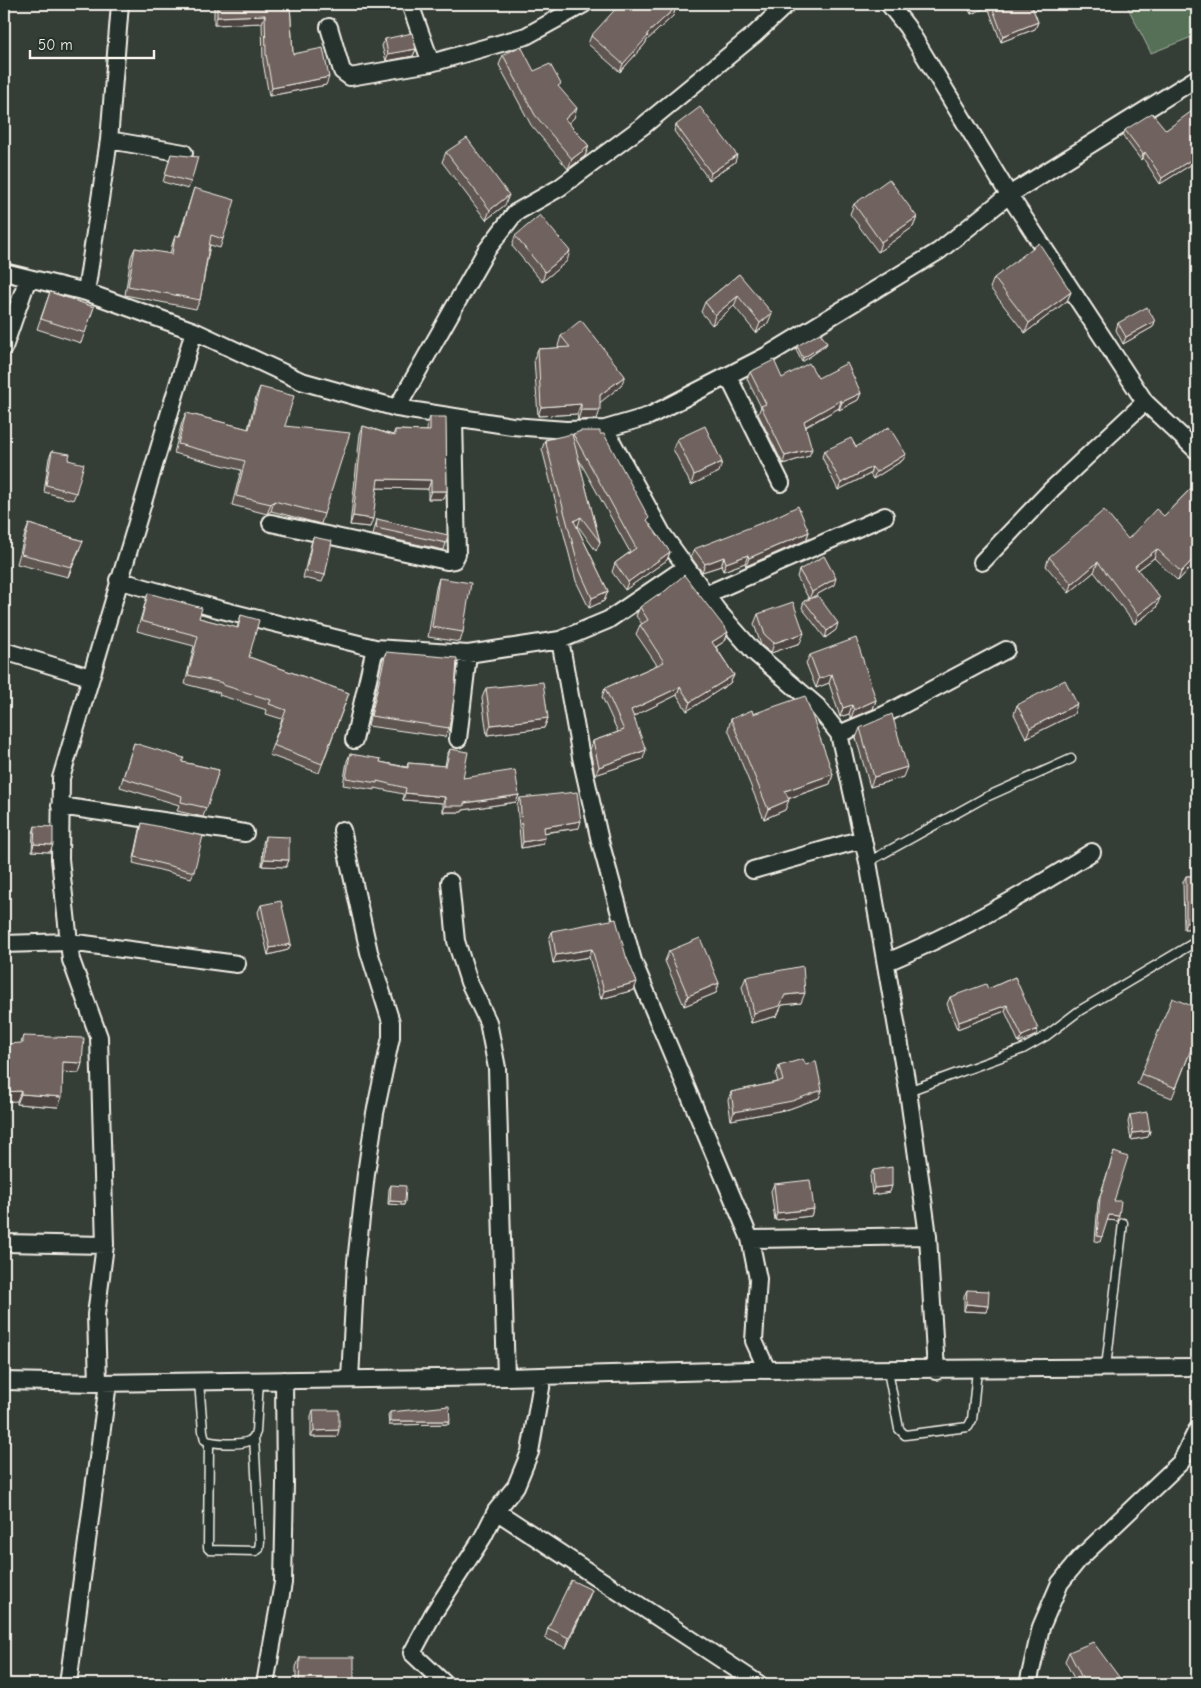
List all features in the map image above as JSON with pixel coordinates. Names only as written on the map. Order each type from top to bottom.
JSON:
[{"type":"street","points":[[86,292],[109,140],[120,4]]},
{"type":"street","points":[[410,4],[431,63]]},
{"type":"street","points":[[329,27],[342,71],[350,77],[431,63],[526,36],[584,4]]},
{"type":"street","points":[[397,408],[486,251],[516,213],[559,188],[643,126],[755,34],[787,4]]},
{"type":"street","points":[[889,4],[907,27],[1009,194],[1145,402],[1197,451]]},
{"type":"street","points":[[4,272],[86,292],[194,331],[300,381],[397,408],[512,426],[566,430],[605,429],[649,416],[766,356],[939,251],[1009,194],[1197,79]]},
{"type":"street","points":[[109,140],[184,153]]},
{"type":"street","points":[[4,347],[28,278]]},
{"type":"street","points":[[68,1684],[103,1383],[96,1315],[105,1245],[99,1037],[72,960],[69,942],[60,858],[61,778],[118,580],[194,331]]},
{"type":"street","points":[[728,376],[781,483]]},
{"type":"street","points":[[982,562],[1052,489],[1145,402]]},
{"type":"street","points":[[271,523],[447,561],[454,560],[457,554],[454,418]]},
{"type":"street","points":[[605,429],[663,535],[706,594],[754,652],[817,706],[840,734],[868,862],[908,1091],[928,1236],[936,1371]]},
{"type":"street","points":[[706,594],[885,516]]},
{"type":"street","points":[[118,580],[218,609],[375,648],[468,654],[560,640],[608,620],[686,567]]},
{"type":"street","points":[[560,640],[581,757],[600,841],[633,960],[750,1239],[758,1279],[754,1341],[767,1370]]},
{"type":"street","points":[[354,740],[375,648]]},
{"type":"street","points":[[840,734],[884,715],[1006,650]]},
{"type":"street","points":[[4,651],[90,677]]},
{"type":"street","points":[[458,739],[468,654]]},
{"type":"street","points":[[60,806],[245,833]]},
{"type":"street","points":[[342,830],[369,952],[391,1022],[391,1037],[375,1114],[365,1183],[356,1262],[350,1379]]},
{"type":"street","points":[[753,870],[863,839]]},
{"type":"street","points":[[886,962],[955,931],[1022,896],[1092,852]]},
{"type":"street","points":[[450,882],[456,941],[469,982],[488,1022],[497,1068],[506,1377]]},
{"type":"street","points":[[4,944],[69,942],[237,964]]},
{"type":"street","points":[[750,1239],[928,1236]]},
{"type":"street","points":[[4,1243],[105,1245]]},
{"type":"street","points":[[4,1381],[199,1382],[767,1370],[936,1371],[1197,1367]]},
{"type":"street","points":[[445,1684],[412,1653],[433,1614],[483,1537],[496,1511],[516,1486],[530,1452],[543,1376]]},
{"type":"street","points":[[265,1684],[283,1583],[285,1484],[284,1380]]},
{"type":"street","points":[[1028,1684],[1041,1628],[1060,1582],[1079,1558],[1181,1462],[1197,1430]]},
{"type":"street","points":[[496,1511],[759,1684]]},
{"type":"lane","points":[[868,862],[984,798],[1071,759]]},
{"type":"lane","points":[[908,1091],[1023,1049],[1046,1036],[1079,1011],[1192,944]]},
{"type":"lane","points":[[1106,1367],[1123,1223]]},
{"type":"lane","points":[[888,1371],[899,1429],[905,1434],[968,1427],[972,1420],[977,1370]]},
{"type":"lane","points":[[209,1442],[208,1548],[210,1550],[256,1550],[260,1547],[260,1542],[254,1437],[256,1432],[259,1380]]},
{"type":"lane","points":[[199,1382],[205,1440],[212,1444],[248,1441],[254,1437]]},
{"type":"green space","points":[[1126,4],[1197,4],[1197,35],[1151,53]]},
{"type":"building","points":[[217,4],[290,4],[293,54],[323,48],[329,77],[272,88],[266,54],[265,15],[217,17]]},
{"type":"building","points":[[620,4],[673,4],[676,7],[647,34],[648,36],[623,64],[591,36]]},
{"type":"building","points":[[971,4],[983,4],[973,8]]},
{"type":"building","points":[[991,4],[1031,4],[1038,22],[1003,36]]},
{"type":"building","points":[[412,33],[416,49],[388,54],[385,39]]},
{"type":"building","points":[[521,46],[534,71],[550,64],[561,84],[558,86],[577,108],[565,119],[589,146],[572,159],[535,115],[503,55]]},
{"type":"building","points":[[1197,102],[1197,156],[1162,178],[1145,152],[1143,154],[1125,130],[1152,113],[1166,130],[1196,108],[1194,105]]},
{"type":"building","points":[[700,107],[737,155],[711,173],[676,125]]},
{"type":"building","points":[[467,138],[509,195],[490,210],[446,152]]},
{"type":"building","points":[[171,154],[198,157],[191,182],[165,175]]},
{"type":"building","points":[[889,179],[917,217],[881,242],[854,204]]},
{"type":"building","points":[[194,188],[235,200],[223,239],[211,235],[200,300],[128,286],[135,248],[172,254],[175,236],[180,236]]},
{"type":"building","points":[[540,215],[570,251],[545,272],[515,236]]},
{"type":"building","points":[[1039,243],[1071,292],[1029,323],[994,278]]},
{"type":"building","points":[[739,274],[772,313],[760,323],[738,296],[715,315],[705,302]]},
{"type":"building","points":[[50,292],[94,307],[85,333],[41,319]]},
{"type":"building","points":[[1147,307],[1155,321],[1126,337],[1118,323]]},
{"type":"building","points":[[581,320],[625,376],[600,395],[600,410],[581,410],[581,404],[541,407],[538,349],[570,347],[561,336]]},
{"type":"building","points":[[820,333],[827,343],[803,358],[797,346]]},
{"type":"building","points":[[774,360],[782,378],[809,363],[818,378],[847,363],[861,393],[842,402],[841,400],[804,421],[812,449],[785,456],[761,406],[766,404],[750,372]]},
{"type":"building","points":[[260,387],[294,396],[285,426],[350,433],[324,514],[274,501],[271,504],[236,496],[245,461],[178,444],[186,413],[249,429]]},
{"type":"building","points":[[430,417],[446,417],[447,491],[431,491],[431,480],[378,479],[373,519],[353,516],[363,426],[395,436],[395,430],[430,431]]},
{"type":"building","points":[[705,426],[722,462],[694,475],[677,439]]},
{"type":"building","points":[[889,427],[906,454],[876,472],[872,467],[841,483],[824,451],[851,438],[856,447]]},
{"type":"building","points":[[581,431],[600,431],[600,434],[604,434],[649,518],[647,520],[670,552],[628,582],[615,563],[636,548],[573,434]]},
{"type":"building","points":[[572,434],[600,542],[581,517],[574,521],[608,591],[592,598],[580,571],[545,440]]},
{"type":"building","points":[[52,451],[70,454],[68,460],[84,464],[76,493],[46,485]]},
{"type":"building","points":[[1197,482],[1197,555],[1181,572],[1157,549],[1135,566],[1160,598],[1138,615],[1098,562],[1072,584],[1049,557],[1104,510],[1128,539],[1156,509],[1164,516]]},
{"type":"building","points":[[798,506],[809,532],[749,558],[748,555],[726,563],[724,557],[705,564],[694,549],[769,520]]},
{"type":"building","points":[[377,519],[448,535],[446,543],[376,528]]},
{"type":"building","points":[[29,524],[83,541],[71,567],[21,554]]},
{"type":"building","points":[[313,537],[332,541],[325,575],[306,571]]},
{"type":"building","points":[[824,556],[836,578],[812,592],[799,570]]},
{"type":"building","points":[[684,575],[728,632],[712,642],[734,675],[690,702],[680,687],[631,710],[646,750],[599,767],[593,741],[624,730],[605,688],[664,662],[640,625],[648,620],[640,607],[657,595],[658,597]]},
{"type":"building","points":[[439,578],[471,583],[463,632],[432,627]]},
{"type":"building","points":[[148,593],[202,608],[199,618],[238,628],[241,615],[259,620],[249,657],[349,693],[322,764],[273,745],[286,710],[269,704],[271,700],[223,685],[223,683],[188,675],[198,636],[141,621]]},
{"type":"building","points":[[818,596],[838,623],[827,631],[804,601]]},
{"type":"building","points":[[793,602],[804,633],[774,643],[765,635],[758,614]]},
{"type":"building","points":[[856,638],[876,700],[854,710],[852,705],[843,708],[832,674],[819,679],[810,655]]},
{"type":"building","points":[[386,652],[457,658],[455,692],[449,728],[371,716]]},
{"type":"building","points":[[1065,680],[1077,704],[1030,728],[1017,705]]},
{"type":"building","points":[[543,682],[548,718],[491,725],[486,688]]},
{"type":"building","points":[[805,696],[833,774],[785,791],[789,800],[768,809],[731,719],[752,710],[753,714]]},
{"type":"building","points":[[892,714],[907,767],[874,777],[860,728]]},
{"type":"building","points":[[134,743],[184,758],[182,762],[219,770],[207,808],[181,802],[182,796],[123,778]]},
{"type":"building","points":[[450,749],[468,752],[463,778],[515,770],[519,795],[464,803],[464,806],[445,806],[445,797],[405,793],[406,788],[377,781],[377,783],[346,778],[350,754],[381,759],[380,762],[408,768],[408,763],[446,766]]},
{"type":"building","points":[[577,792],[581,821],[544,827],[545,838],[523,842],[520,798]]},
{"type":"building","points":[[142,823],[203,836],[194,872],[135,857]]},
{"type":"building","points":[[35,826],[53,827],[53,845],[34,844]]},
{"type":"building","points":[[265,836],[289,837],[289,860],[264,859]]},
{"type":"building","points":[[1186,876],[1197,876],[1197,922],[1186,922]]},
{"type":"building","points":[[281,901],[291,944],[270,948],[261,905]]},
{"type":"building","points":[[616,919],[626,956],[637,982],[604,991],[592,949],[556,955],[552,931]]},
{"type":"building","points":[[700,938],[719,983],[688,996],[669,951]]},
{"type":"building","points":[[803,966],[805,993],[785,995],[780,1006],[754,1013],[746,977]]},
{"type":"building","points":[[1015,977],[1038,1029],[1022,1036],[1007,1005],[959,1022],[950,997],[986,984],[988,989]]},
{"type":"building","points":[[1172,998],[1197,1008],[1197,1034],[1176,1088],[1141,1074]]},
{"type":"building","points":[[23,1036],[84,1038],[82,1063],[63,1062],[62,1097],[21,1094],[21,1091],[4,1092],[4,1044],[23,1043]]},
{"type":"building","points":[[803,1059],[806,1065],[816,1061],[822,1090],[792,1101],[734,1112],[731,1092],[783,1081],[779,1066]]},
{"type":"building","points":[[1147,1112],[1150,1131],[1133,1133],[1130,1115]]},
{"type":"building","points":[[1114,1152],[1128,1157],[1114,1201],[1121,1201],[1119,1216],[1109,1215],[1102,1237],[1097,1236],[1100,1197]]},
{"type":"building","points":[[892,1167],[892,1186],[874,1188],[873,1170]]},
{"type":"building","points":[[810,1180],[814,1209],[777,1213],[774,1184]]},
{"type":"building","points":[[391,1185],[406,1186],[405,1202],[390,1201]]},
{"type":"building","points":[[967,1290],[989,1291],[988,1306],[966,1304]]},
{"type":"building","points":[[449,1406],[450,1421],[390,1421],[390,1412]]},
{"type":"building","points":[[313,1410],[339,1410],[339,1430],[314,1431]]},
{"type":"building","points":[[571,1580],[592,1590],[569,1638],[548,1628]]},
{"type":"building","points":[[1093,1642],[1122,1681],[1114,1684],[1085,1684],[1069,1652]]},
{"type":"building","points":[[300,1657],[354,1657],[354,1684],[299,1683]]}]
